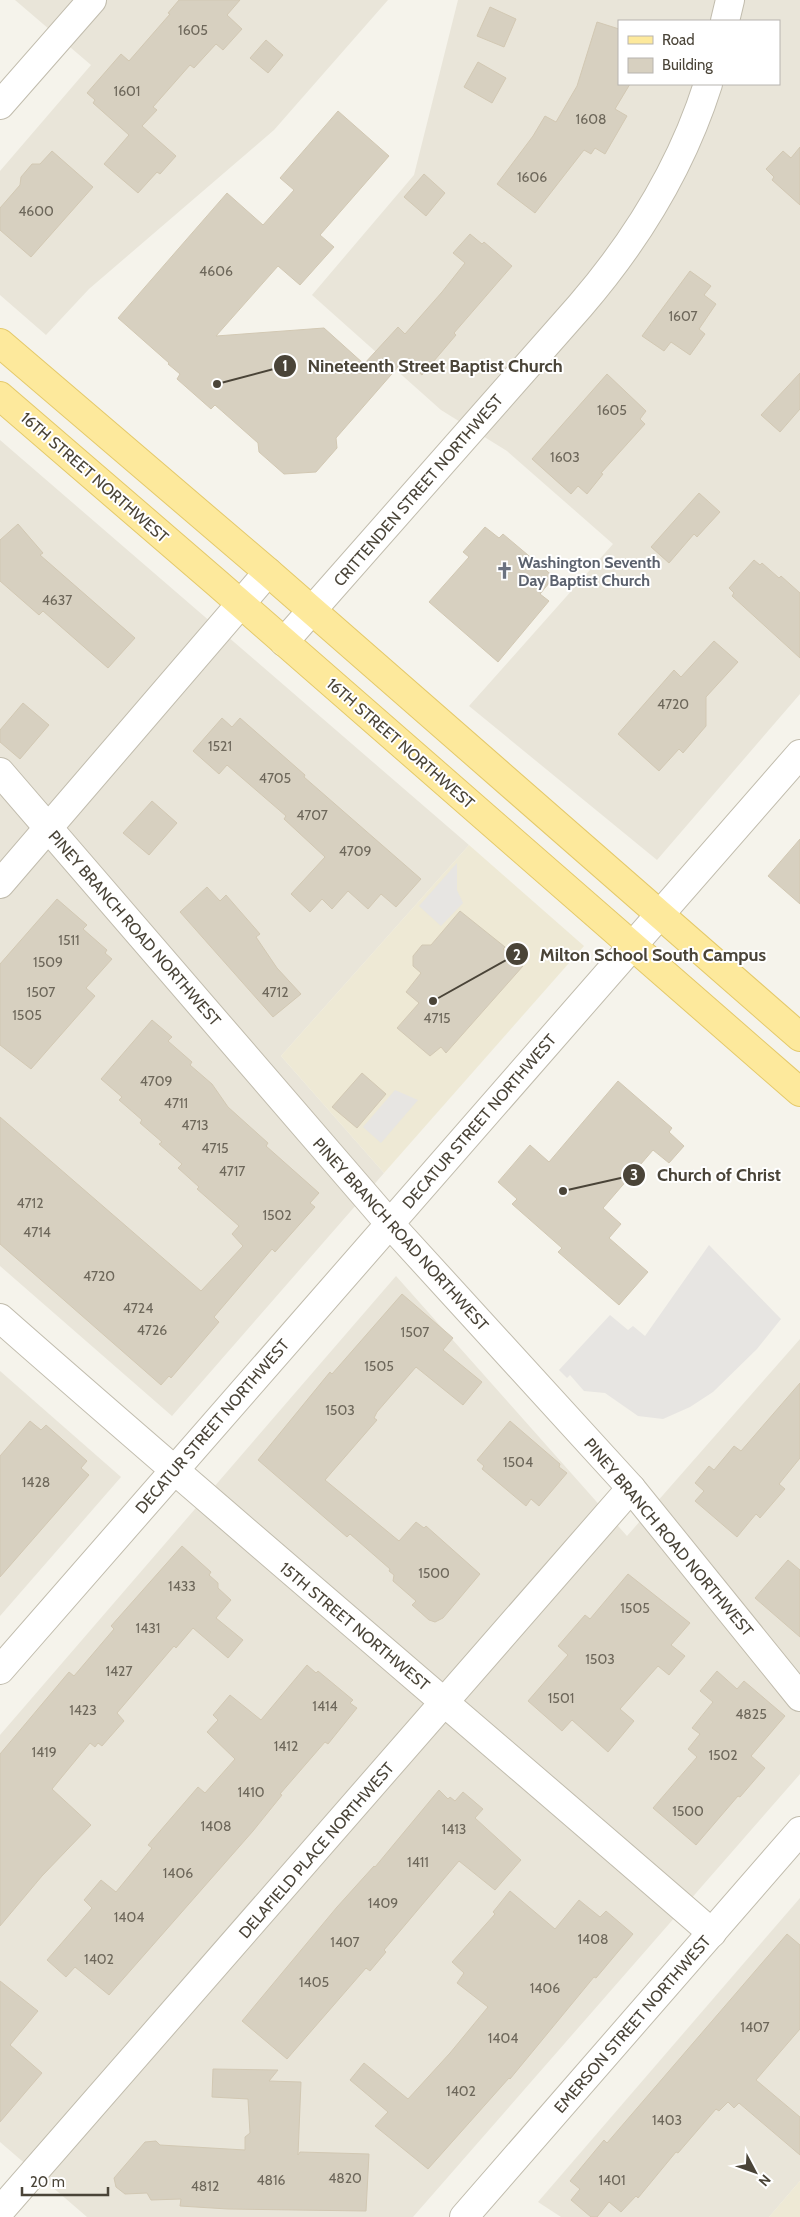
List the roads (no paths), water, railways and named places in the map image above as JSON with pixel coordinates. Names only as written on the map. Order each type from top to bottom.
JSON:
[{"type":"main road","points":[[0,343],[268,572],[800,1037]]},
{"type":"main road","name":"16TH STREET NORTHWEST","points":[[0,396],[800,1092]]},
{"type":"street","points":[[0,105],[92,0]]},
{"type":"street","points":[[725,20],[730,0]]},
{"type":"street","name":"CRITTENDEN STREET NORTHWEST","points":[[284,642],[587,297],[615,262],[656,200],[680,157],[691,135],[708,85]]},
{"type":"street","points":[[0,884],[268,572]]},
{"type":"street","name":"DECATUR STREET NORTHWEST","points":[[0,1670],[800,754]]},
{"type":"street","name":"PINEY BRANCH ROAD NORTHWEST","points":[[0,772],[389,1223],[631,1488],[800,1697]]},
{"type":"street","name":"15TH STREET NORTHWEST","points":[[0,1318],[173,1471],[712,1933]]},
{"type":"street","name":"DELAFIELD PLACE NORTHWEST","points":[[0,2211],[631,1488]]},
{"type":"street","name":"EMERSON STREET NORTHWEST","points":[[464,2217],[800,1831]]},
{"type":"street","points":[[0,2211],[8,2217]]},
{"type":"place","name":"Nineteenth Street Baptist Church","points":[[217,384]]},
{"type":"place","name":"Washington Seventh Day Baptist Church","points":[[504,571]]},
{"type":"place","name":"Milton School South Campus","points":[[433,1001]]},
{"type":"place","name":"Church of Christ","points":[[563,1191]]}]
